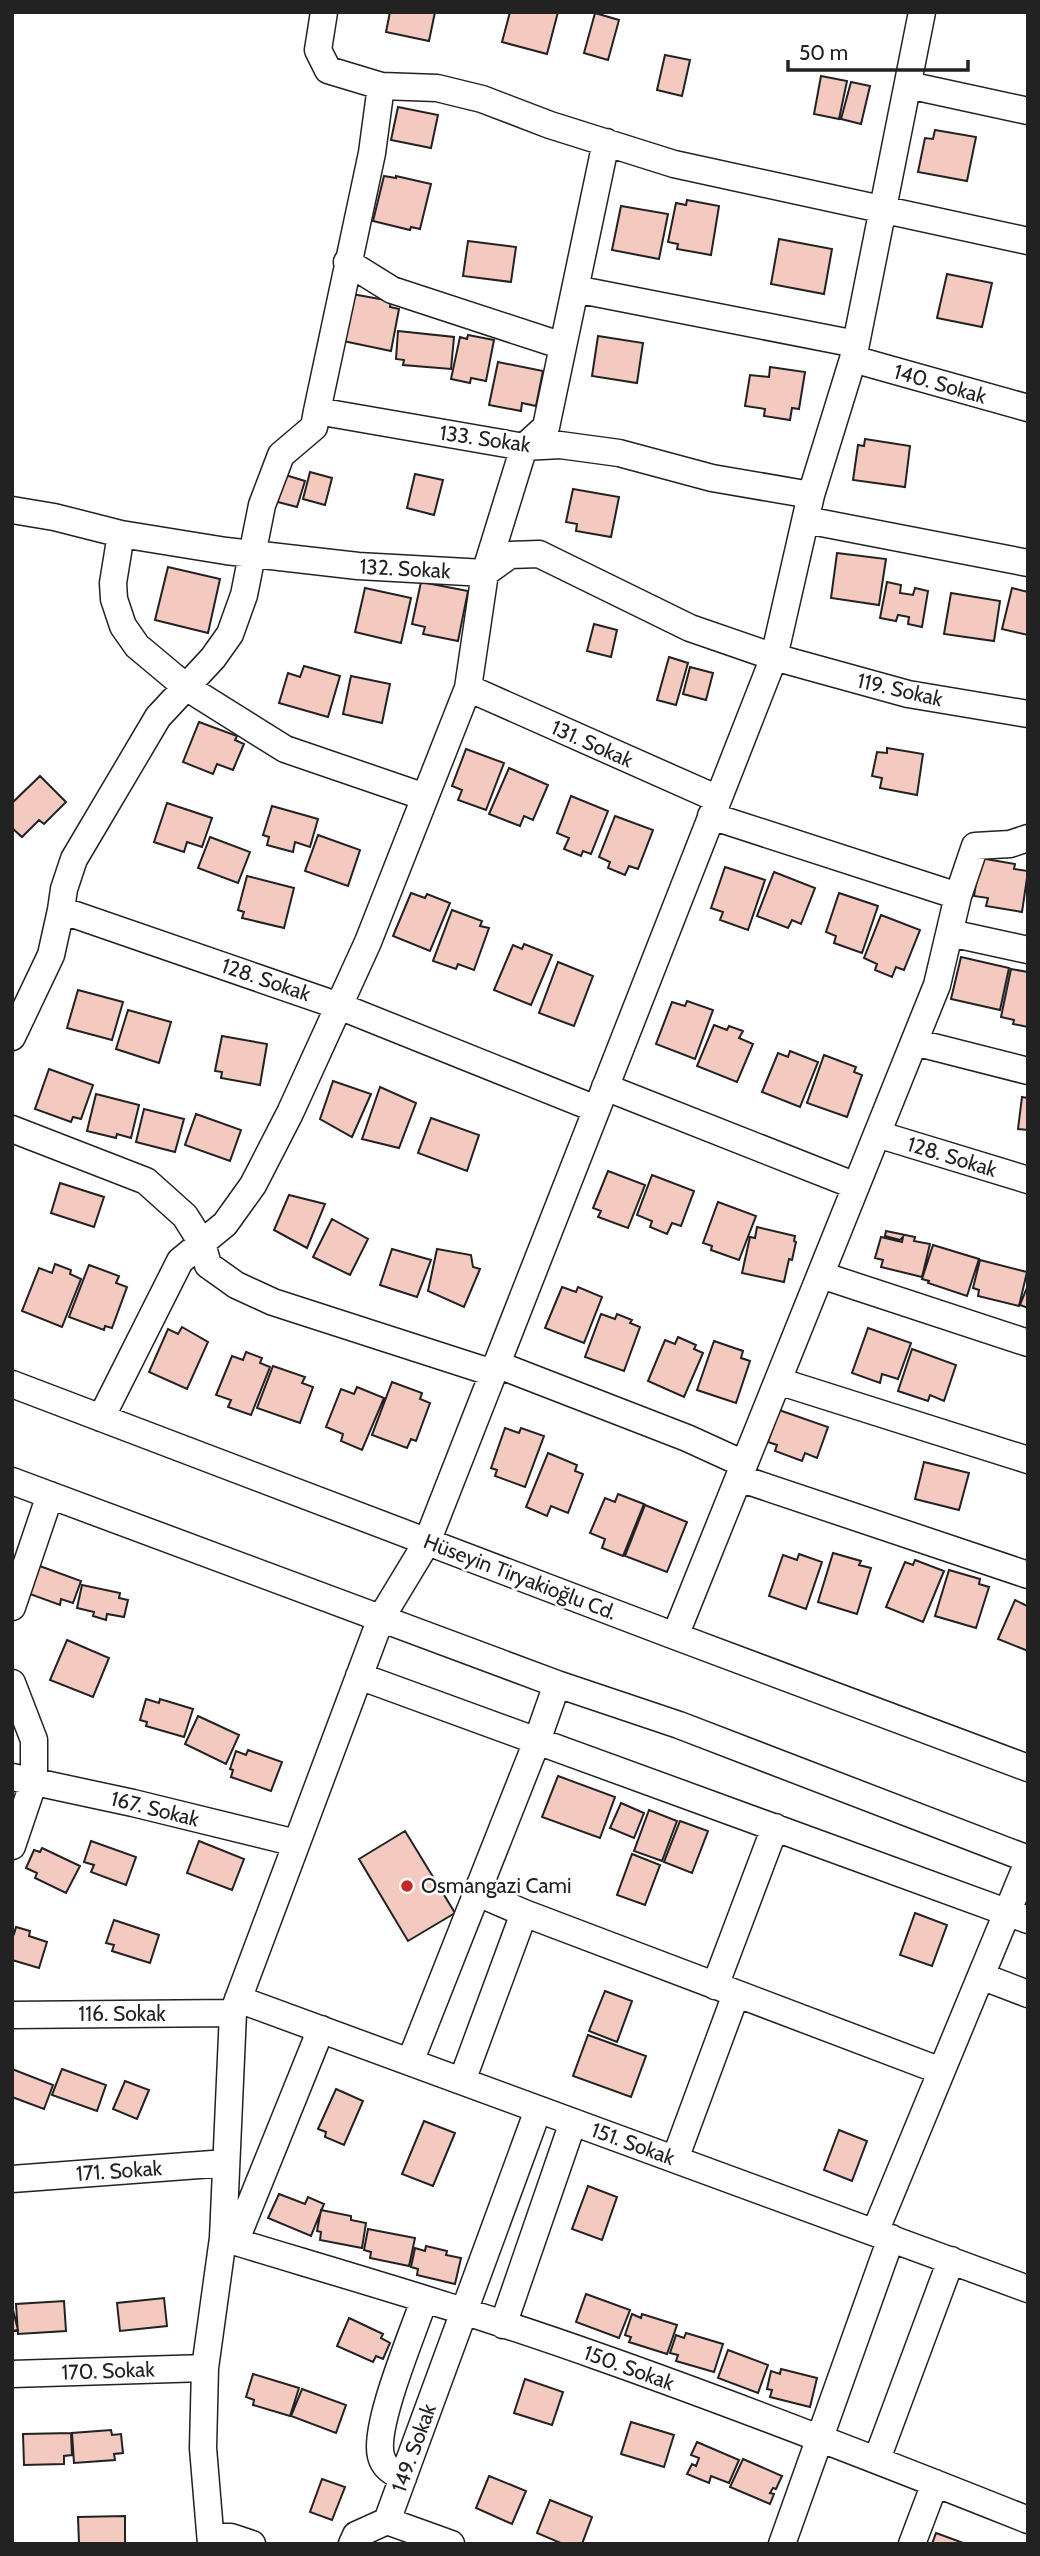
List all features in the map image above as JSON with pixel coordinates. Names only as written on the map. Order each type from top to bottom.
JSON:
[{"type":"street","points":[[324,12],[318,50],[328,70],[381,86],[437,88],[482,99],[550,125],[674,164],[1028,241]]},
{"type":"street","points":[[252,2544],[231,2537],[211,2541],[203,2448],[205,2368],[229,2240],[226,2163],[235,2006],[381,1618],[427,1542],[774,657],[808,507],[855,352],[922,12]]},
{"type":"street","points":[[908,85],[1028,111]]},
{"type":"street","points":[[12,1037],[51,955],[64,889],[74,859],[158,717],[214,658],[230,634],[244,594],[262,505],[281,455],[314,427],[372,153],[381,86]]},
{"type":"street","points":[[102,1418],[180,1261],[225,1224],[253,1185],[290,1113],[368,942],[468,688],[485,573],[524,447],[546,427],[606,142]]},
{"type":"street","points":[[347,261],[393,290],[563,346]]},
{"type":"street","name":"140. Sokak","points":[[575,289],[855,352],[1028,408]]},
{"type":"street","name":"133. Sokak","points":[[317,411],[524,447],[560,445],[619,453],[808,507],[1028,563]]},
{"type":"street","name":"132. Sokak","points":[[12,510],[54,517],[121,534],[251,554],[358,566],[485,573]]},
{"type":"street","points":[[121,534],[113,583],[118,615],[137,646],[186,687],[285,749],[425,797]]},
{"type":"street","points":[[485,573],[510,555],[539,554],[690,628],[774,657]]},
{"type":"street","name":"119. Sokak","points":[[774,657],[908,695],[1028,715]]},
{"type":"street","name":"131. Sokak","points":[[468,688],[714,808],[958,896]]},
{"type":"street","points":[[675,1636],[937,985],[958,896],[975,846],[1010,844],[1028,838]]},
{"type":"street","name":"128. Sokak","points":[[61,910],[856,1186]]},
{"type":"street","points":[[950,933],[1028,950]]},
{"type":"street","points":[[914,1042],[1028,1071]]},
{"type":"street","points":[[12,1129],[146,1181],[185,1216],[202,1243],[208,1265],[236,1285],[273,1302],[495,1368],[687,1438],[741,1471],[1028,1575]]},
{"type":"street","name":"128. Sokak","points":[[877,1134],[1028,1180]]},
{"type":"street","points":[[821,1275],[1028,1343]]},
{"type":"street","points":[[778,1381],[1028,1460]]},
{"type":"street","name":"Hüseyin Tiryakioğlu Cd.","points":[[12,1384],[1028,1768]]},
{"type":"street","points":[[12,1481],[557,1684],[679,1725],[1028,1861],[1017,1916],[981,1976],[941,2071],[883,2235],[820,2438],[782,2544]]},
{"type":"street","points":[[12,1607],[50,1495]]},
{"type":"street","points":[[359,1676],[1017,1916]]},
{"type":"street","points":[[12,1683],[34,1740],[23,1779],[12,1846]]},
{"type":"street","points":[[410,2062],[478,1893],[557,1684]]},
{"type":"street","name":"167. Sokak","points":[[23,1779],[296,1843]]},
{"type":"street","points":[[675,2159],[775,1827]]},
{"type":"street","points":[[478,1893],[524,1913],[941,2071]]},
{"type":"street","points":[[462,2081],[524,1913]]},
{"type":"street","points":[[981,1976],[1028,1994]]},
{"type":"street","name":"116. Sokak","points":[[12,2015],[235,2006]]},
{"type":"street","name":"151. Sokak","points":[[235,2006],[321,2029],[1028,2289]]},
{"type":"street","points":[[229,2240],[321,2029]]},
{"type":"street","name":"149. Sokak","points":[[387,2521],[538,2110]]},
{"type":"street","points":[[503,2325],[573,2122]]},
{"type":"street","name":"171. Sokak","points":[[12,2179],[226,2163]]},
{"type":"street","name":"150. Sokak","points":[[229,2240],[597,2356],[877,2459],[1028,2520]]},
{"type":"street","points":[[877,2459],[951,2260]]},
{"type":"street","points":[[403,2478],[387,2468],[381,2455],[381,2426],[424,2300]]},
{"type":"street","name":"170. Sokak","points":[[12,2374],[205,2368]]},
{"type":"street","points":[[912,2544],[935,2483]]},
{"type":"street","points":[[352,2544],[356,2535],[387,2521],[451,2544]]},
{"type":"building","points":[[390,12],[435,12],[429,41],[386,32]]},
{"type":"building","points":[[510,12],[558,12],[547,54],[502,42]]},
{"type":"building","points":[[595,13],[619,20],[608,60],[584,53]]},
{"type":"building","points":[[665,55],[690,60],[682,96],[657,90]]},
{"type":"building","points":[[821,76],[847,81],[839,119],[814,114]]},
{"type":"building","points":[[851,82],[870,86],[861,124],[841,119]]},
{"type":"building","points":[[398,107],[438,115],[431,148],[391,140]]},
{"type":"building","points":[[935,130],[976,137],[967,181],[918,172],[925,138],[933,139]]},
{"type":"building","points":[[384,176],[431,184],[420,229],[411,227],[410,230],[373,221]]},
{"type":"building","points":[[687,200],[719,206],[711,255],[677,249],[678,244],[668,242],[676,203],[686,205]]},
{"type":"building","points":[[621,206],[668,214],[659,259],[612,250]]},
{"type":"building","points":[[779,239],[832,249],[824,294],[771,284]]},
{"type":"building","points":[[468,241],[516,247],[511,282],[463,276]]},
{"type":"building","points":[[947,274],[992,283],[982,327],[937,318]]},
{"type":"building","points":[[352,294],[391,301],[390,307],[399,309],[391,351],[343,341]]},
{"type":"building","points":[[398,331],[454,337],[451,369],[403,365],[404,360],[396,359]]},
{"type":"building","points":[[468,335],[494,340],[486,381],[471,378],[470,383],[451,379],[460,337],[467,339]]},
{"type":"building","points":[[598,336],[643,343],[637,383],[592,376]]},
{"type":"building","points":[[498,362],[543,371],[536,406],[522,403],[521,411],[489,405]]},
{"type":"building","points":[[770,367],[805,372],[799,409],[792,408],[790,420],[764,416],[765,409],[745,406],[750,375],[769,377]]},
{"type":"building","points":[[865,439],[910,446],[905,487],[853,480],[858,445],[864,446]]},
{"type":"building","points":[[310,472],[332,478],[325,505],[303,499]]},
{"type":"building","points":[[282,474],[305,481],[297,507],[274,501]]},
{"type":"building","points":[[415,474],[443,480],[434,515],[407,508]]},
{"type":"building","points":[[573,489],[619,497],[611,537],[576,531],[577,524],[566,522]]},
{"type":"building","points":[[837,553],[886,559],[879,605],[831,598]]},
{"type":"building","points":[[168,567],[220,579],[208,633],[155,620]]},
{"type":"building","points":[[421,582],[468,591],[458,641],[423,634],[425,627],[412,624]]},
{"type":"building","points":[[887,582],[901,585],[900,593],[913,595],[915,588],[928,591],[922,627],[908,624],[909,617],[898,615],[896,621],[880,618]]},
{"type":"building","points":[[365,588],[411,598],[401,643],[355,632]]},
{"type":"building","points":[[1012,588],[1028,592],[1028,635],[1002,629]]},
{"type":"building","points":[[951,593],[1000,601],[994,641],[944,634]]},
{"type":"building","points":[[594,624],[617,630],[611,657],[587,651]]},
{"type":"building","points":[[669,657],[688,663],[676,705],[657,700]]},
{"type":"building","points":[[304,666],[340,676],[328,717],[279,703],[288,673],[300,677]]},
{"type":"building","points":[[690,667],[713,673],[706,700],[683,694]]},
{"type":"building","points":[[351,676],[390,684],[382,723],[343,714]]},
{"type":"building","points":[[199,722],[237,736],[235,740],[244,744],[233,770],[217,764],[213,774],[183,762]]},
{"type":"building","points":[[887,748],[923,754],[917,795],[880,788],[882,778],[872,776],[877,752],[887,753]]},
{"type":"building","points":[[466,749],[504,763],[486,810],[458,800],[462,790],[452,786]]},
{"type":"building","points":[[509,768],[548,785],[533,820],[524,816],[520,826],[489,814]]},
{"type":"building","points":[[40,776],[66,802],[44,824],[39,820],[22,837],[12,828],[12,803]]},
{"type":"building","points":[[571,796],[608,811],[591,854],[583,851],[581,856],[564,849],[569,838],[557,833]]},
{"type":"building","points":[[167,803],[212,818],[202,847],[187,842],[184,852],[154,842]]},
{"type":"building","points":[[272,806],[318,819],[310,847],[295,842],[293,852],[267,845],[269,837],[263,835]]},
{"type":"building","points":[[615,816],[653,830],[638,869],[629,866],[625,875],[608,868],[610,862],[599,857]]},
{"type":"building","points":[[318,835],[360,850],[348,886],[305,871]]},
{"type":"building","points":[[210,837],[250,852],[238,883],[198,868]]},
{"type":"building","points":[[980,858],[1015,864],[1014,869],[1028,871],[1022,912],[986,906],[988,898],[974,896]]},
{"type":"building","points":[[725,867],[765,880],[748,930],[720,920],[723,912],[711,908]]},
{"type":"building","points":[[774,872],[815,888],[801,924],[792,920],[788,928],[757,916]]},
{"type":"building","points":[[247,876],[294,888],[284,928],[242,918],[244,912],[238,910]]},
{"type":"building","points":[[411,893],[425,898],[427,894],[450,903],[430,951],[393,936]]},
{"type":"building","points":[[839,893],[878,906],[862,953],[834,943],[836,936],[826,932]]},
{"type":"building","points":[[452,910],[482,921],[480,926],[489,928],[474,970],[458,964],[456,969],[433,961]]},
{"type":"building","points":[[881,915],[920,930],[904,970],[896,967],[892,977],[875,970],[877,964],[864,958]]},
{"type":"building","points":[[524,944],[552,955],[531,1005],[494,990],[513,945],[522,949]]},
{"type":"building","points":[[961,957],[1009,968],[1000,1010],[951,999]]},
{"type":"building","points":[[558,962],[593,976],[574,1026],[539,1013]]},
{"type":"building","points":[[1011,969],[1028,972],[1028,1027],[1013,1024],[1014,1020],[1001,1017]]},
{"type":"building","points":[[78,990],[123,1002],[112,1040],[67,1028]]},
{"type":"building","points":[[687,1001],[713,1010],[695,1059],[656,1044],[672,1002],[685,1006]]},
{"type":"building","points":[[128,1010],[171,1022],[159,1063],[116,1049]]},
{"type":"building","points":[[714,1025],[727,1030],[729,1026],[743,1031],[739,1038],[753,1044],[737,1082],[697,1066]]},
{"type":"building","points":[[222,1036],[267,1044],[260,1085],[221,1078],[222,1072],[215,1071]]},
{"type":"building","points":[[790,1051],[818,1062],[800,1107],[762,1092],[778,1053],[788,1057]]},
{"type":"building","points":[[824,1055],[856,1067],[854,1072],[862,1075],[847,1117],[807,1103]]},
{"type":"building","points":[[49,1069],[93,1085],[81,1119],[73,1117],[71,1122],[35,1109]]},
{"type":"building","points":[[333,1081],[371,1094],[352,1137],[320,1119]]},
{"type":"building","points":[[380,1087],[416,1103],[399,1148],[362,1139]]},
{"type":"building","points":[[96,1094],[139,1105],[131,1138],[117,1134],[116,1138],[87,1131]]},
{"type":"building","points":[[1022,1097],[1028,1098],[1028,1130],[1018,1129]]},
{"type":"building","points":[[144,1109],[184,1119],[175,1152],[136,1142]]},
{"type":"building","points":[[196,1114],[241,1130],[230,1161],[185,1145]]},
{"type":"building","points":[[431,1118],[479,1135],[467,1171],[418,1153]]},
{"type":"building","points":[[608,1171],[645,1185],[628,1228],[598,1217],[601,1211],[593,1208]]},
{"type":"building","points":[[652,1175],[694,1191],[681,1226],[672,1223],[667,1234],[650,1227],[652,1221],[637,1215]]},
{"type":"building","points":[[60,1183],[104,1197],[94,1227],[51,1213]]},
{"type":"building","points":[[289,1195],[325,1204],[307,1248],[274,1230]]},
{"type":"building","points":[[718,1202],[756,1216],[739,1260],[711,1250],[712,1246],[703,1243]]},
{"type":"building","points":[[332,1219],[368,1239],[350,1275],[313,1257]]},
{"type":"building","points":[[757,1227],[795,1236],[792,1260],[789,1259],[784,1282],[742,1273],[750,1237],[755,1238]]},
{"type":"building","points":[[886,1231],[915,1237],[914,1241],[930,1244],[922,1277],[881,1267],[883,1260],[875,1258],[881,1237],[902,1242],[903,1237],[900,1240],[885,1236]]},
{"type":"building","points":[[933,1245],[979,1259],[967,1296],[922,1279]]},
{"type":"building","points":[[392,1249],[431,1260],[417,1297],[380,1285]]},
{"type":"building","points":[[437,1249],[471,1255],[473,1267],[480,1269],[464,1307],[428,1291]]},
{"type":"building","points":[[980,1260],[1027,1272],[1019,1306],[978,1296],[979,1290],[973,1288]]},
{"type":"building","points":[[55,1264],[71,1270],[70,1274],[81,1279],[62,1327],[22,1311],[39,1268],[52,1273]]},
{"type":"building","points":[[89,1265],[119,1276],[116,1283],[127,1287],[112,1328],[105,1326],[104,1330],[69,1317]]},
{"type":"building","points":[[1028,1285],[1028,1308],[1020,1305]]},
{"type":"building","points":[[562,1287],[576,1292],[578,1287],[602,1297],[584,1343],[545,1328]]},
{"type":"building","points":[[601,1314],[615,1319],[617,1314],[632,1320],[630,1323],[640,1327],[624,1371],[585,1357]]},
{"type":"building","points":[[182,1327],[208,1342],[187,1389],[149,1372],[168,1329],[178,1334]]},
{"type":"building","points":[[868,1328],[911,1343],[898,1379],[882,1374],[880,1383],[852,1373]]},
{"type":"building","points":[[678,1337],[696,1345],[694,1349],[703,1353],[684,1397],[648,1381],[665,1340],[675,1344]]},
{"type":"building","points":[[714,1341],[743,1351],[741,1358],[750,1361],[736,1403],[697,1390]]},
{"type":"building","points":[[912,1349],[956,1365],[944,1401],[930,1395],[928,1401],[898,1391]]},
{"type":"building","points":[[246,1352],[262,1358],[260,1363],[270,1367],[251,1415],[228,1407],[231,1400],[216,1395],[232,1356],[243,1360]]},
{"type":"building","points":[[273,1366],[305,1377],[302,1383],[313,1387],[300,1423],[257,1408]]},
{"type":"building","points":[[392,1382],[422,1393],[420,1399],[430,1403],[416,1441],[411,1439],[407,1448],[372,1435]]},
{"type":"building","points":[[357,1387],[384,1398],[362,1450],[341,1441],[343,1434],[326,1427],[341,1389],[354,1394]]},
{"type":"building","points":[[779,1410],[828,1427],[817,1458],[805,1453],[802,1461],[775,1451],[777,1445],[768,1442]]},
{"type":"building","points":[[505,1428],[519,1433],[521,1428],[544,1436],[525,1487],[495,1476],[497,1470],[491,1468]]},
{"type":"building","points":[[548,1453],[577,1465],[575,1471],[583,1474],[568,1513],[551,1506],[547,1516],[526,1507]]},
{"type":"building","points":[[924,1462],[969,1473],[959,1510],[915,1499]]},
{"type":"building","points":[[618,1494],[644,1504],[623,1556],[602,1548],[605,1539],[590,1533],[605,1498],[615,1502]]},
{"type":"building","points":[[645,1505],[687,1522],[667,1572],[625,1556]]},
{"type":"building","points":[[833,1553],[861,1561],[859,1565],[871,1568],[857,1614],[818,1602]]},
{"type":"building","points":[[799,1554],[822,1562],[806,1609],[769,1596],[783,1555],[797,1560]]},
{"type":"building","points":[[915,1560],[944,1571],[923,1622],[886,1607],[905,1562],[913,1565]]},
{"type":"building","points":[[37,1565],[81,1581],[73,1603],[61,1599],[60,1605],[27,1593]]},
{"type":"building","points":[[949,1570],[980,1579],[979,1584],[989,1587],[976,1628],[935,1616]]},
{"type":"building","points":[[82,1585],[120,1593],[119,1598],[128,1600],[124,1617],[107,1614],[106,1620],[93,1616],[94,1612],[77,1608]]},
{"type":"building","points":[[1015,1600],[1027,1606],[1028,1603],[1028,1651],[998,1639]]},
{"type":"building","points":[[67,1640],[109,1658],[93,1697],[50,1680]]},
{"type":"building","points":[[146,1699],[159,1703],[160,1699],[193,1709],[184,1737],[146,1726],[147,1722],[140,1720]]},
{"type":"building","points":[[198,1716],[239,1735],[226,1764],[185,1744]]},
{"type":"building","points":[[248,1750],[282,1762],[271,1791],[231,1777],[233,1770],[230,1769],[236,1751],[246,1755]]},
{"type":"building","points":[[558,1776],[615,1797],[600,1838],[542,1817]]},
{"type":"building","points":[[621,1803],[644,1813],[634,1838],[610,1828]]},
{"type":"building","points":[[649,1810],[677,1821],[662,1861],[634,1851]]},
{"type":"building","points":[[680,1821],[708,1831],[692,1873],[664,1862]]},
{"type":"building","name":"Osmangazi Cami","points":[[405,1831],[455,1913],[408,1941],[359,1859]]},
{"type":"building","points":[[91,1841],[136,1857],[126,1885],[91,1872],[94,1865],[84,1862]]},
{"type":"building","points":[[199,1841],[244,1859],[232,1890],[187,1873]]},
{"type":"building","points":[[42,1848],[80,1866],[66,1893],[35,1878],[37,1873],[26,1868],[34,1850],[40,1852]]},
{"type":"building","points":[[632,1854],[660,1865],[645,1905],[617,1895]]},
{"type":"building","points":[[915,1913],[947,1925],[932,1966],[900,1955]]},
{"type":"building","points":[[114,1920],[159,1935],[150,1963],[112,1951],[114,1945],[106,1943]]},
{"type":"building","points":[[16,1927],[30,1931],[29,1936],[47,1942],[39,1968],[12,1960],[12,1933],[14,1934]]},
{"type":"building","points":[[605,1991],[632,2001],[617,2042],[589,2031]]},
{"type":"building","points":[[588,2035],[646,2056],[631,2097],[573,2076]]},
{"type":"building","points":[[12,2069],[53,2085],[44,2109],[12,2097]]},
{"type":"building","points":[[62,2069],[106,2085],[97,2111],[52,2095]]},
{"type":"building","points":[[125,2081],[149,2090],[137,2119],[113,2109]]},
{"type":"building","points":[[336,2089],[363,2101],[344,2145],[325,2137],[326,2132],[318,2129]]},
{"type":"building","points":[[424,2121],[455,2133],[433,2186],[402,2174]]},
{"type":"building","points":[[839,2130],[867,2141],[852,2181],[824,2170]]},
{"type":"building","points":[[588,2186],[617,2197],[602,2240],[572,2229]]},
{"type":"building","points":[[279,2194],[305,2204],[308,2197],[324,2204],[311,2236],[268,2218]]},
{"type":"building","points":[[321,2210],[351,2216],[351,2220],[366,2223],[362,2248],[320,2240],[321,2232],[317,2231]]},
{"type":"building","points":[[368,2229],[415,2238],[409,2266],[370,2258],[371,2252],[364,2250]]},
{"type":"building","points":[[426,2246],[461,2258],[455,2284],[417,2275],[418,2269],[411,2267],[415,2248],[425,2251]]},
{"type":"building","points":[[586,2294],[630,2310],[619,2338],[576,2322]]},
{"type":"building","points":[[164,2298],[167,2326],[120,2331],[117,2303]]},
{"type":"building","points":[[64,2301],[66,2331],[18,2334],[16,2304]]},
{"type":"building","points":[[12,2306],[18,2330],[12,2331]]},
{"type":"building","points":[[632,2314],[641,2318],[642,2314],[677,2325],[667,2354],[629,2342],[631,2337],[625,2335]]},
{"type":"building","points":[[349,2318],[383,2334],[381,2338],[390,2343],[383,2359],[376,2356],[373,2362],[337,2346]]},
{"type":"building","points":[[686,2333],[723,2344],[714,2372],[676,2361],[678,2355],[670,2353],[676,2335],[684,2338]]},
{"type":"building","points":[[728,2350],[768,2365],[758,2393],[718,2378]]},
{"type":"building","points":[[781,2369],[817,2378],[810,2407],[770,2397],[772,2390],[767,2389],[771,2371],[780,2374]]},
{"type":"building","points":[[253,2374],[299,2388],[290,2416],[253,2405],[254,2400],[246,2397]]},
{"type":"building","points":[[525,2379],[563,2392],[552,2425],[514,2413]]},
{"type":"building","points":[[302,2389],[346,2405],[336,2433],[291,2416]]},
{"type":"building","points":[[631,2422],[674,2435],[664,2467],[621,2454]]},
{"type":"building","points":[[111,2430],[112,2435],[121,2434],[123,2453],[114,2454],[115,2460],[74,2463],[72,2433]]},
{"type":"building","points":[[71,2433],[72,2455],[64,2456],[64,2464],[24,2465],[23,2434]]},
{"type":"building","points":[[697,2442],[739,2460],[729,2483],[711,2476],[709,2483],[687,2474],[692,2464],[696,2466],[699,2458],[691,2455]]},
{"type":"building","points":[[743,2459],[782,2476],[776,2489],[773,2488],[770,2493],[774,2494],[770,2504],[730,2487]]},
{"type":"building","points":[[489,2476],[526,2491],[512,2524],[476,2508]]},
{"type":"building","points":[[322,2479],[345,2487],[332,2520],[310,2512]]},
{"type":"building","points":[[550,2500],[592,2517],[582,2544],[563,2544],[537,2533]]},
{"type":"building","points":[[125,2516],[125,2544],[79,2544],[78,2517]]},
{"type":"building","points":[[936,2533],[966,2544],[932,2544]]},
{"type":"place","name":"Osmangazi Cami","points":[[407,1886]]}]
